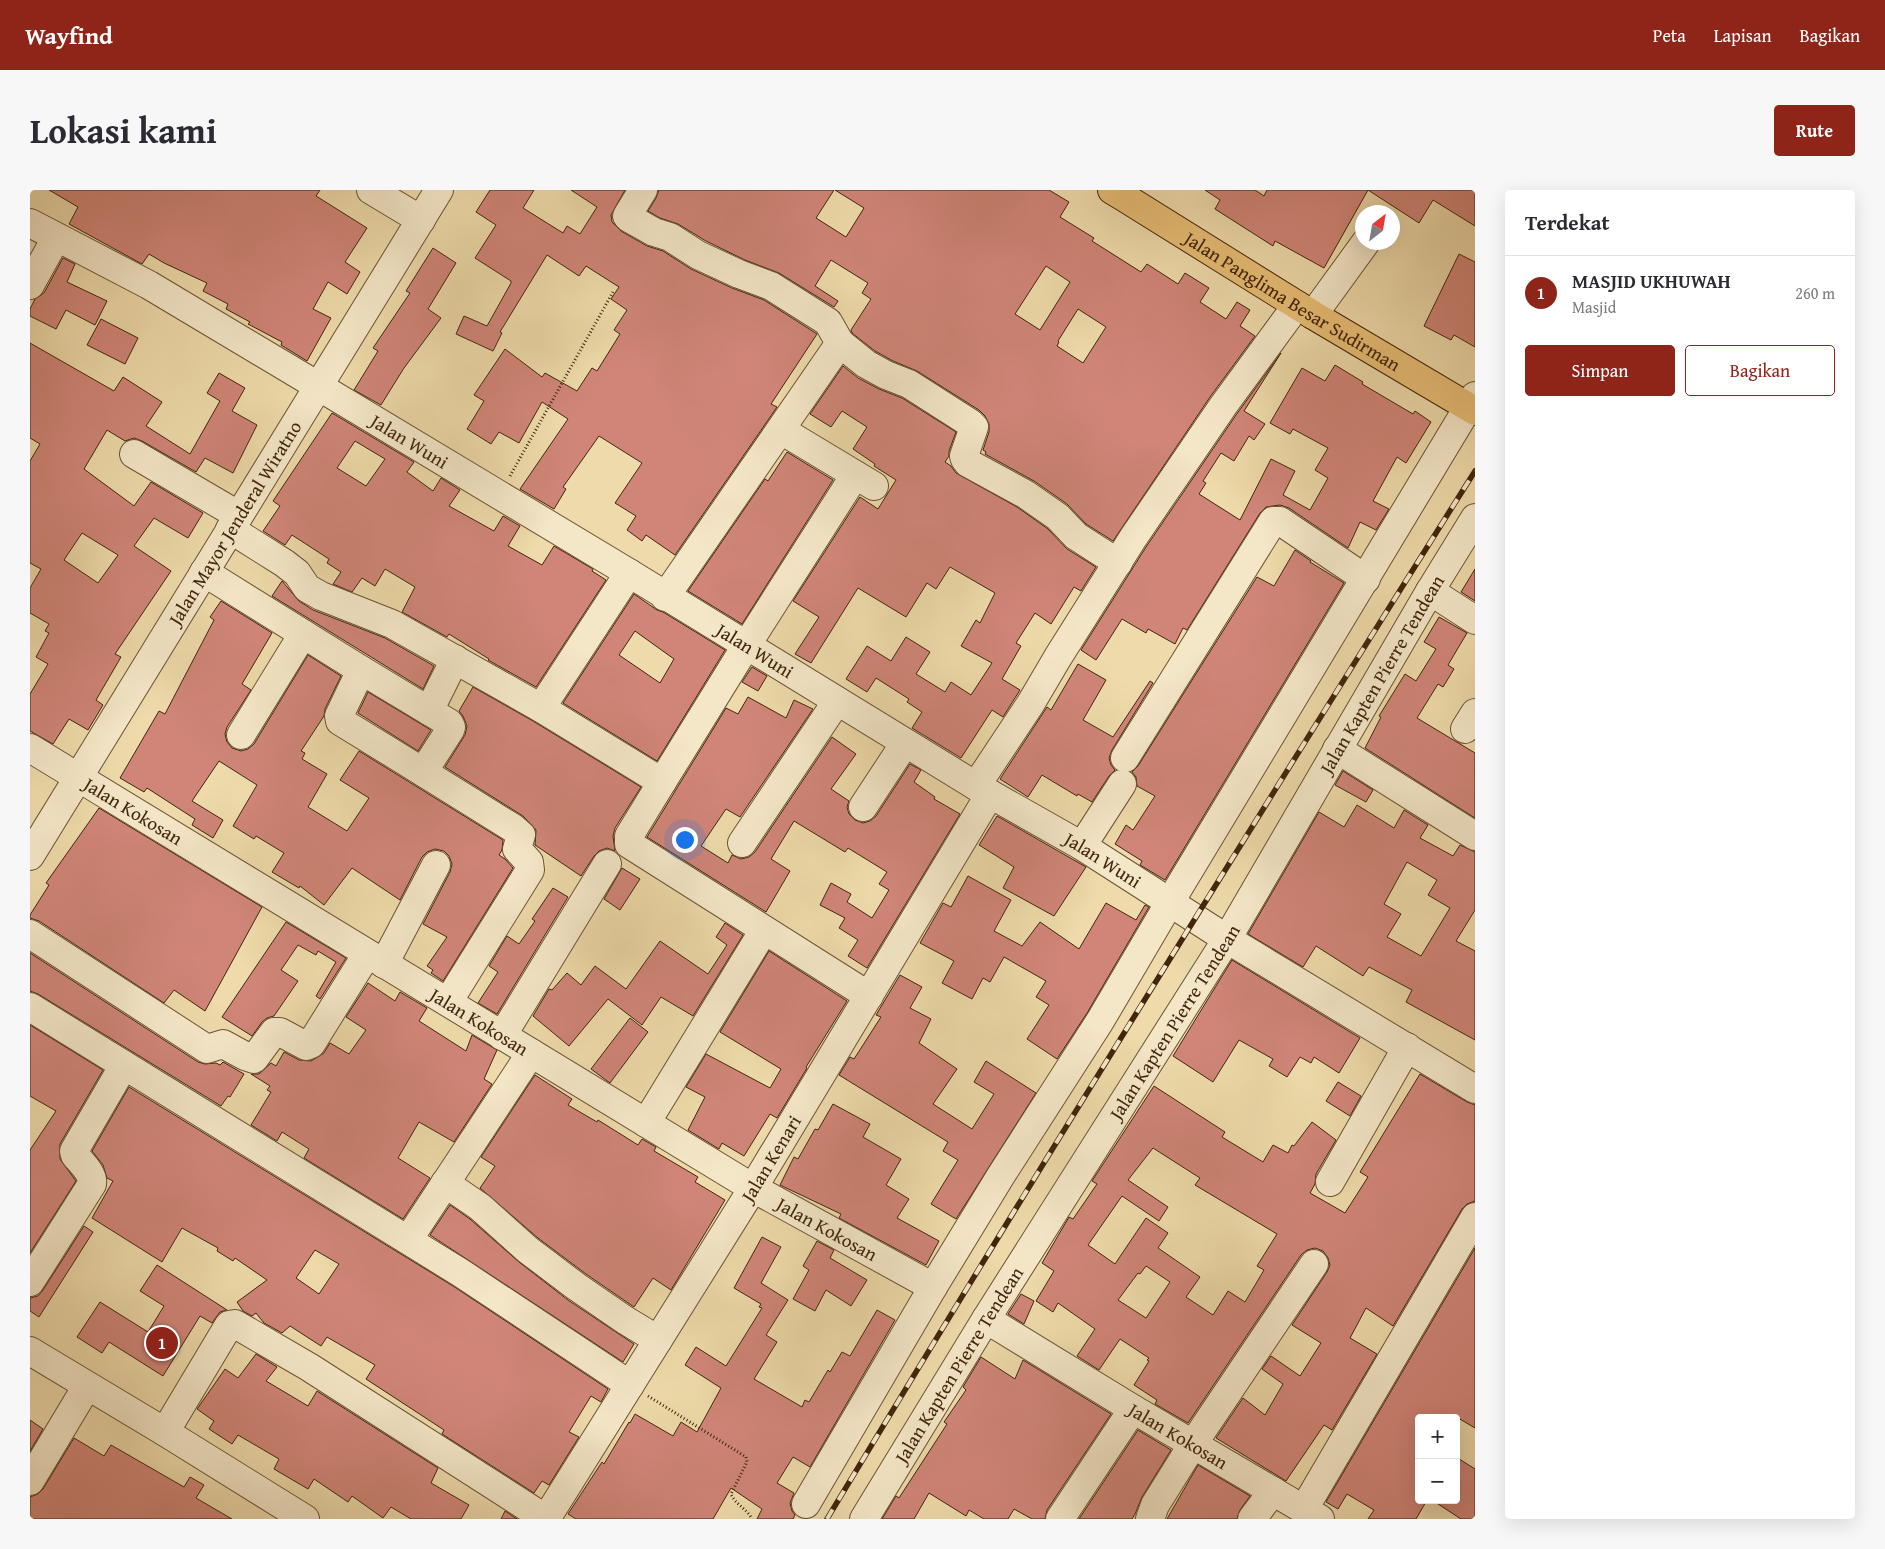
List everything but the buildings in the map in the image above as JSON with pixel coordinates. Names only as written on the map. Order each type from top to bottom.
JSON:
[{"type":"main road","name":"Jalan Panglima Besar Sudirman","points":[[1118,191],[1305,310],[1473,404]]},
{"type":"street","points":[[371,190],[421,220]]},
{"type":"street","name":"Jalan Mayor Jenderal Wiratno","points":[[30,856],[439,190]]},
{"type":"street","points":[[643,190],[627,216],[629,218],[654,232],[670,237],[698,255],[771,286],[828,322],[840,343],[866,364],[886,375],[910,384],[970,423],[974,428],[964,456],[968,463],[1005,482],[1040,504],[1058,517],[1076,536],[1118,563]]},
{"type":"street","name":"Jalan Wuni","points":[[30,223],[149,285],[318,386],[629,573],[665,597],[983,790],[1082,846],[1227,939],[1475,1089]]},
{"type":"street","points":[[30,285],[56,238]]},
{"type":"street","name":"Jalan Kenari","points":[[546,1519],[753,1188],[868,996],[1058,657],[1118,563],[1223,406],[1359,250]]},
{"type":"street","points":[[665,597],[840,343]]},
{"type":"street","points":[[806,1504],[1000,1176],[1100,1021],[1170,902],[1473,404]]},
{"type":"street","points":[[781,430],[865,481],[746,646],[628,836],[629,844],[868,996]]},
{"type":"street","points":[[134,454],[234,522],[297,573],[307,588],[321,596],[392,624],[542,708],[662,782]]},
{"type":"street","name":"Jalan Kapten Pierre Tendean","points":[[864,1519],[986,1319],[1227,939],[1430,591],[1475,518]]},
{"type":"street","points":[[1082,846],[1124,771],[1273,521],[1280,521],[1366,579]]},
{"type":"street","points":[[204,572],[361,670],[448,721],[451,727],[423,772]]},
{"type":"street","points":[[542,708],[629,573]]},
{"type":"street","points":[[1430,591],[1475,620]]},
{"type":"street","points":[[241,736],[303,634]]},
{"type":"street","points":[[429,711],[455,660]]},
{"type":"street","points":[[361,670],[340,716],[340,721],[518,832],[521,838],[517,849],[529,862],[531,868],[448,1002]]},
{"type":"street","points":[[742,843],[837,700]]},
{"type":"street","points":[[863,807],[905,743]]},
{"type":"street","name":"Jalan Kokosan","points":[[30,748],[753,1188],[933,1287]]},
{"type":"street","points":[[1337,749],[1475,836]]},
{"type":"street","points":[[502,1036],[607,864]]},
{"type":"street","points":[[30,934],[208,1049],[224,1044],[254,1059],[274,1032],[280,1032],[306,1046],[311,1044],[376,959],[436,866]]},
{"type":"street","points":[[646,1123],[764,930]]},
{"type":"street","points":[[30,1007],[461,1273],[630,1385]]},
{"type":"street","points":[[1330,1182],[1407,1047]]},
{"type":"street","points":[[408,1240],[530,1053]]},
{"type":"street","points":[[30,1282],[92,1184],[91,1176],[74,1152],[124,1065]]},
{"type":"street","points":[[446,1183],[480,1207],[528,1250],[577,1287],[658,1340]]},
{"type":"street","points":[[1312,1514],[1475,1217]]},
{"type":"street","points":[[1150,1519],[1155,1505],[1193,1444],[1314,1264]]},
{"type":"street","name":"Jalan Kokosan","points":[[986,1319],[1133,1409],[1312,1514]]},
{"type":"street","points":[[164,1432],[229,1325],[235,1324],[309,1368],[546,1519]]},
{"type":"street","points":[[30,1351],[305,1519]]},
{"type":"street","points":[[30,1481],[87,1386]]},
{"type":"street","points":[[1060,1519],[1133,1409]]},
{"type":"street","points":[[1252,1519],[1273,1491]]},
{"type":"path","points":[[499,496],[613,292]]},
{"type":"path","points":[[630,1385],[746,1456],[747,1462],[732,1494],[733,1499],[752,1519]]},
{"type":"railway","points":[[827,1519],[1148,994],[1475,471]]},
{"type":"place","name":"MASJID UKHUWAH","points":[[162,1343]]}]
